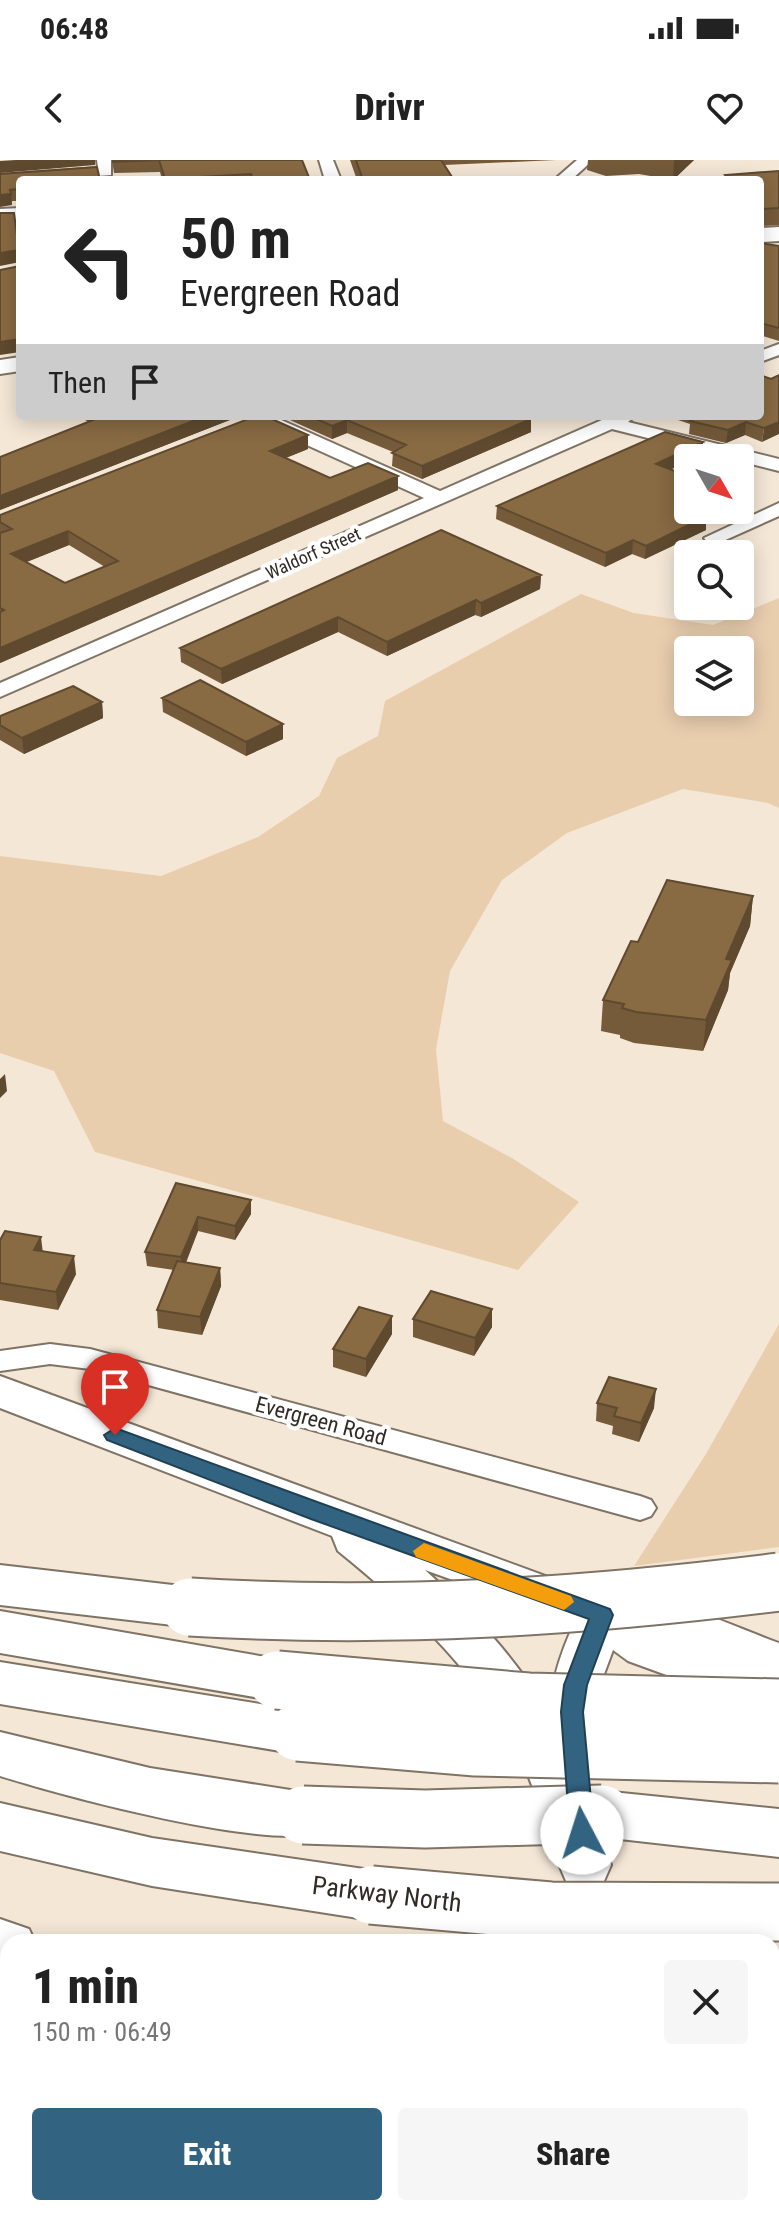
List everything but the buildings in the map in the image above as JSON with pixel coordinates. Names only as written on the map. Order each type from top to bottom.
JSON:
[{"type":"main road","points":[[0,1391],[319,1513],[602,1615],[660,1619],[779,1663]]},
{"type":"main road","points":[[319,1513],[430,1599],[488,1662],[536,1736],[558,1780],[594,1839]]},
{"type":"main road","points":[[0,1585],[190,1607],[384,1615],[625,1601],[779,1582]]},
{"type":"main road","points":[[602,1615],[645,1648],[779,1697]]},
{"type":"main road","points":[[595,1934],[594,1839],[572,1712],[575,1685],[602,1615]]},
{"type":"main road","points":[[0,1632],[277,1680],[475,1702],[657,1710],[779,1708]]},
{"type":"main road","points":[[0,1683],[298,1732],[476,1747],[779,1754]]},
{"type":"main road","points":[[0,1754],[166,1795],[303,1815],[425,1819],[594,1839],[779,1833]]},
{"type":"main road","points":[[594,1839],[779,1807]]},
{"type":"main road","name":"Parkway North","points":[[0,1827],[152,1862],[371,1895],[550,1911],[779,1912]]},
{"type":"street","points":[[45,176],[106,172],[104,160]]},
{"type":"street","points":[[567,176],[586,160]]},
{"type":"street","points":[[259,420],[440,498]]},
{"type":"street","points":[[618,420],[779,465]]},
{"type":"street","name":"Waldorf Street","points":[[0,691],[618,420]]},
{"type":"street","points":[[714,538],[779,509]]},
{"type":"street","name":"Evergreen Road","points":[[0,1361],[50,1354],[90,1359],[640,1508]]},
{"type":"shaded area","points":[[581,594],[634,613],[713,625],[725,620],[754,620],[754,608],[779,598],[779,808],[768,803],[683,789],[567,833],[502,880],[450,971],[436,1049],[443,1121],[512,1158],[579,1202],[518,1270],[95,1152],[54,1071],[0,1053],[0,856],[161,876],[258,837],[319,796],[337,758],[378,736],[385,701]]},
{"type":"shaded area","points":[[779,1324],[779,1547],[634,1566],[706,1454]]},
{"type":"slow traffic","points":[[424,1551],[564,1602]]},
{"type":"route","points":[[115,1435],[319,1513],[602,1615],[575,1685],[572,1712],[582,1833]]}]
